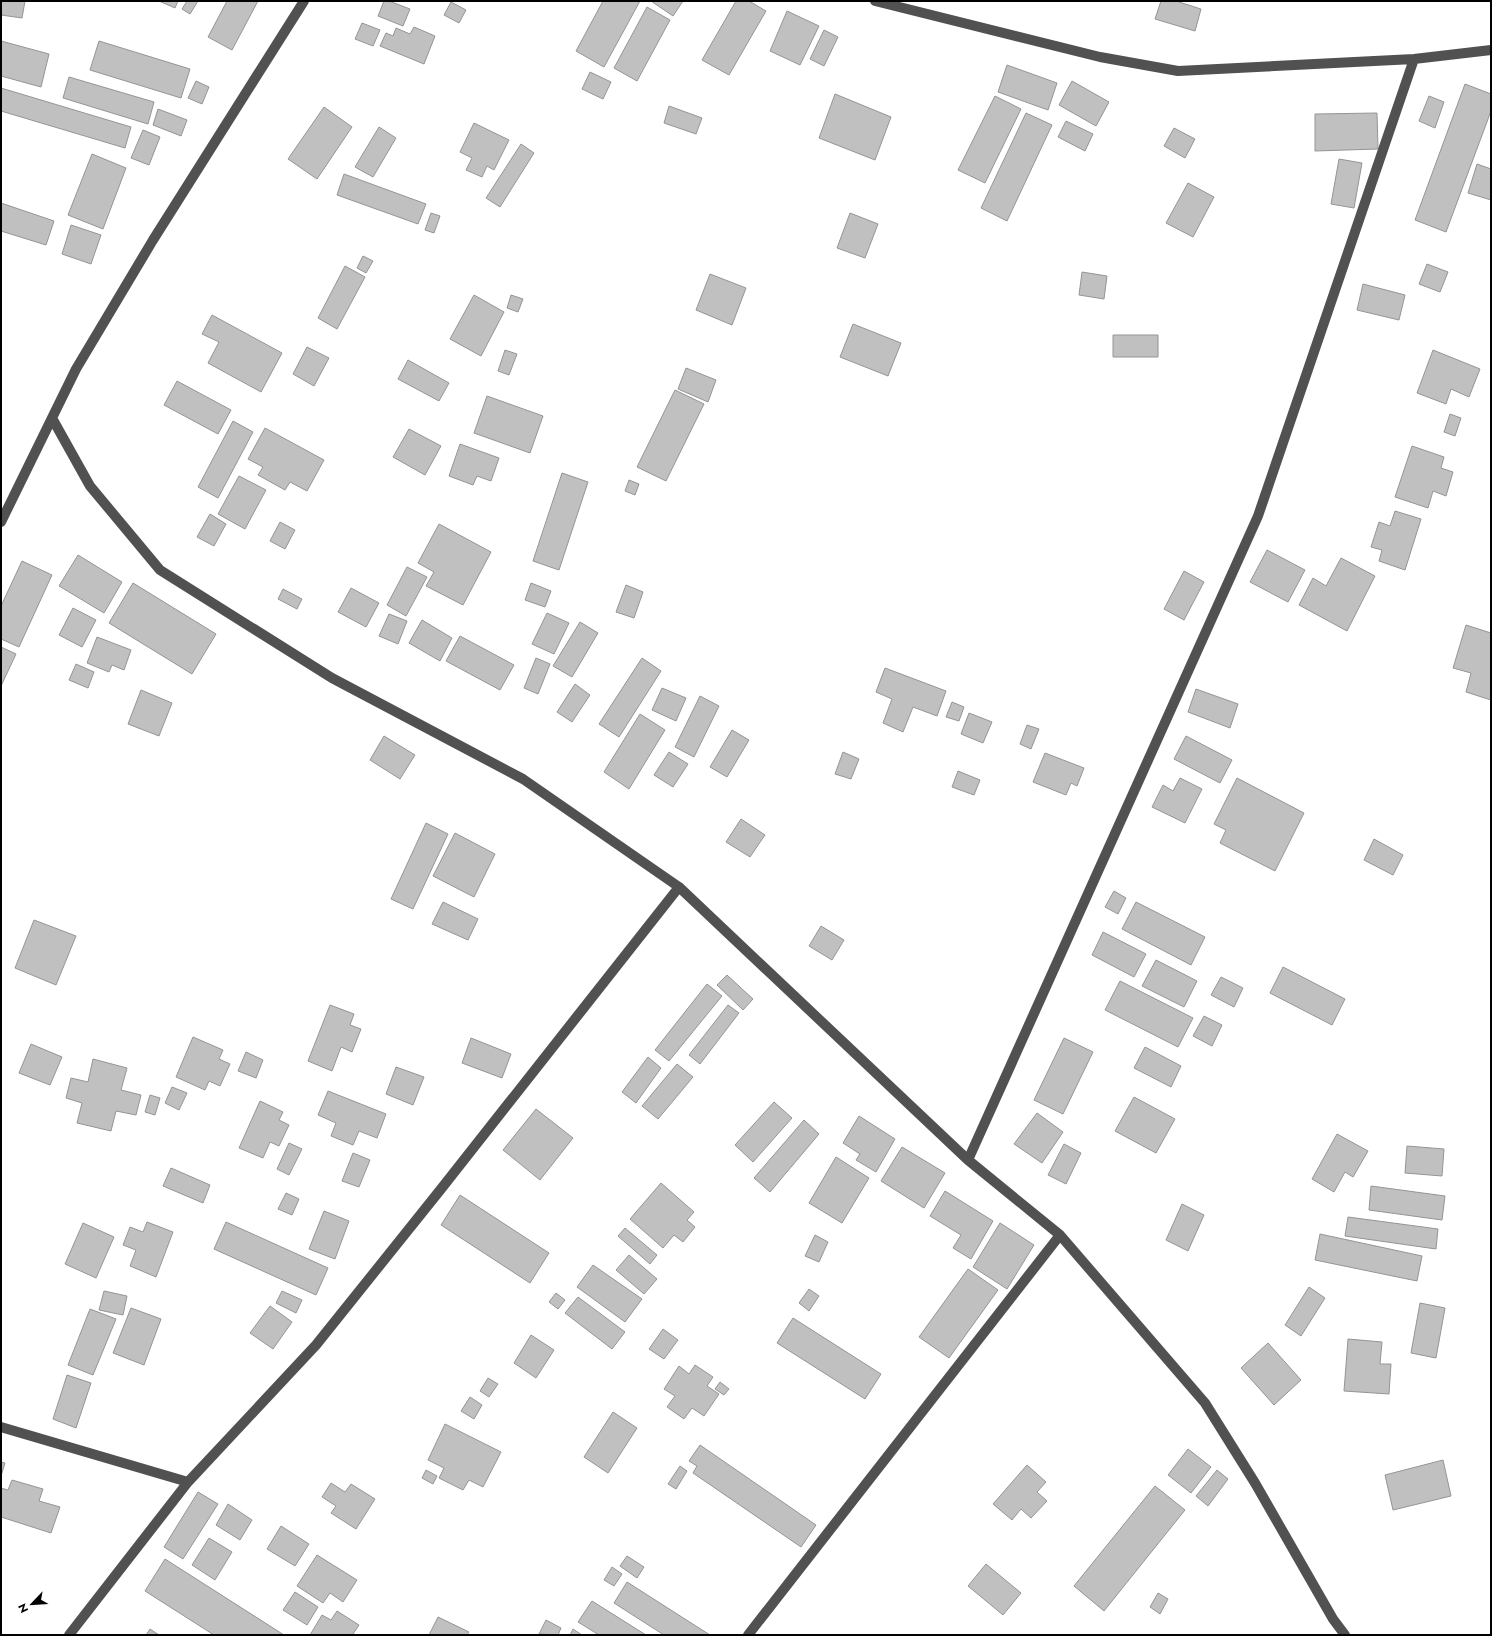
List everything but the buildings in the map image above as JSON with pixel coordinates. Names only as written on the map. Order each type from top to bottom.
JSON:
[{"type":"street","points":[[1,522],[76,369],[153,240],[304,1]]},
{"type":"street","points":[[875,1],[1100,57],[1178,71],[1414,59],[1491,50]]},
{"type":"street","points":[[968,1160],[1258,516],[1414,59]]},
{"type":"street","points":[[52,418],[90,486],[160,570],[332,678],[523,779],[679,887],[968,1160],[1060,1235],[1206,1403],[1256,1483],[1333,1619],[1345,1635]]},
{"type":"street","points":[[69,1635],[188,1482],[316,1345],[679,887]]},
{"type":"street","points":[[748,1635],[1060,1235]]},
{"type":"street","points":[[1,1427],[188,1482]]}]
